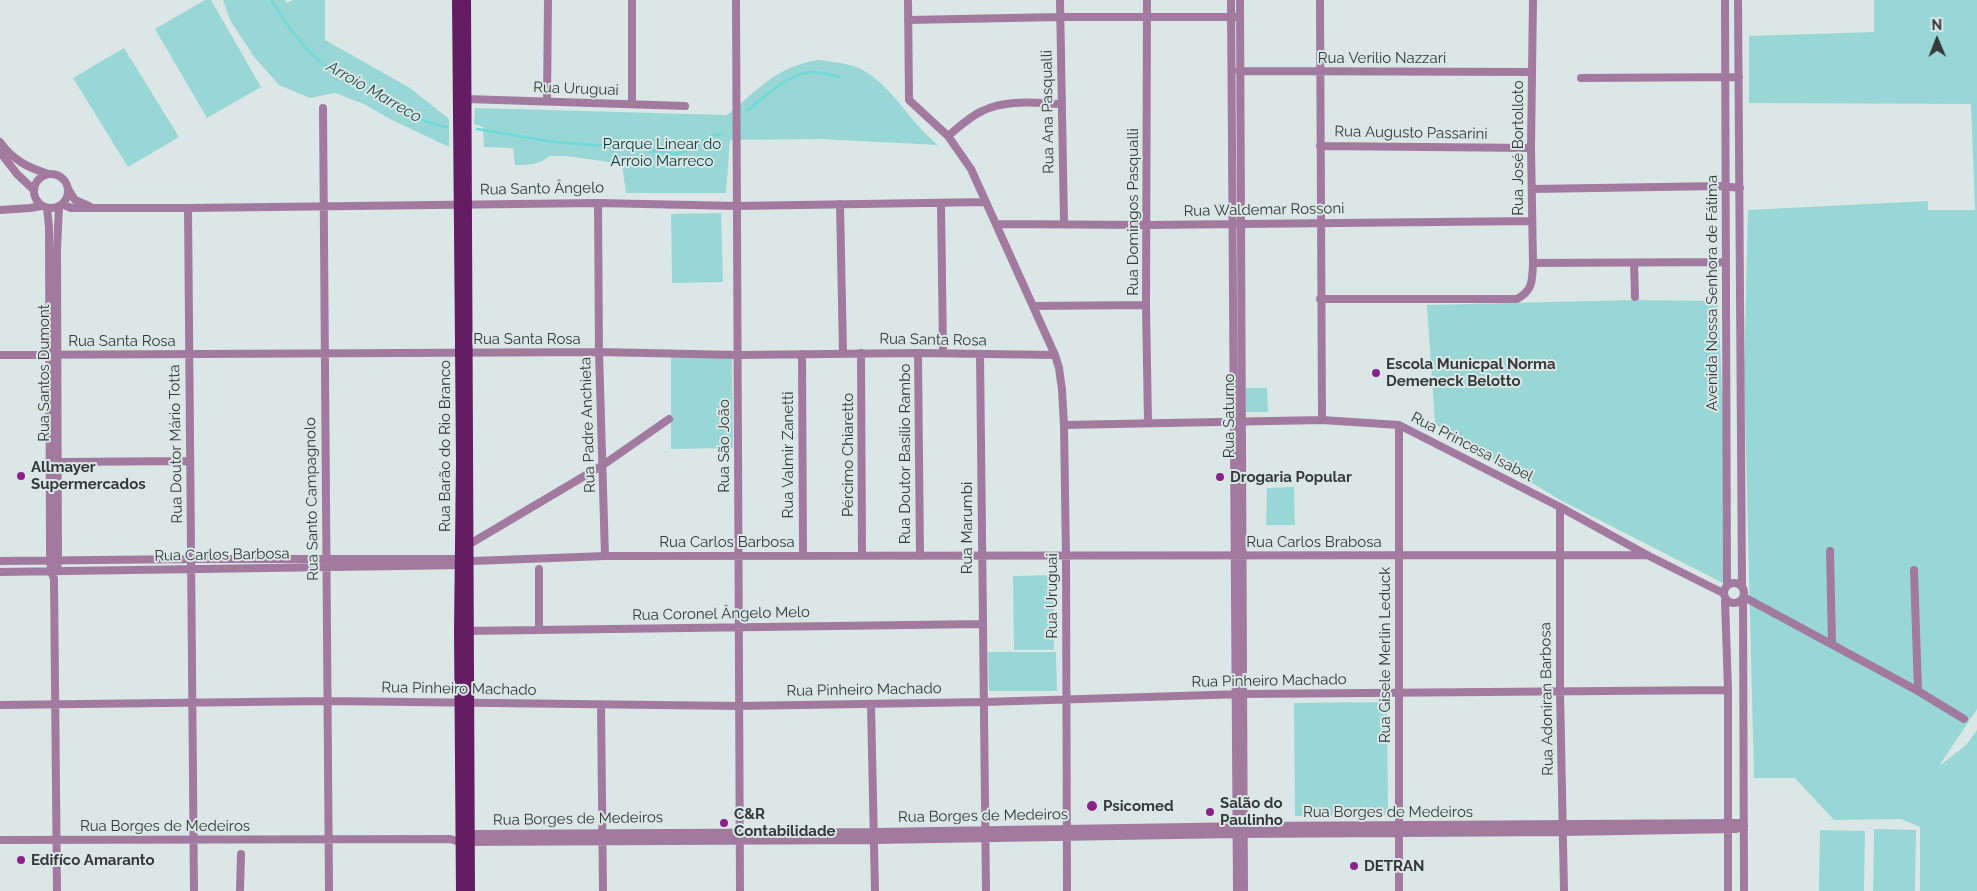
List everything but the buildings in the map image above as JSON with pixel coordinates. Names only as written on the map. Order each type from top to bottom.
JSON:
[{"type":"main road","name":"Rua Barão do Rio Branco","points":[[457,0],[462,153],[466,562],[461,891]]},
{"type":"main road","name":"Rua Barão do Rio Branco","points":[[462,153],[466,99],[466,0]]},
{"type":"main road","name":"Rua Barão do Rio Branco","points":[[465,512],[468,545],[466,562]]},
{"type":"main road","name":"Rua Barão do Rio Branco","points":[[462,838],[470,891]]},
{"type":"street","points":[[547,101],[548,0]]},
{"type":"street","points":[[632,0],[632,104]]},
{"type":"street","name":"Rua São João","points":[[736,0],[740,891]]},
{"type":"street","points":[[908,0],[908,20],[1060,17],[1236,17]]},
{"type":"street","name":"Rua Ana Pasqualli","points":[[1060,0],[1064,223]]},
{"type":"street","name":"Rua Domingos Pasqualli","points":[[1147,0],[1146,306],[1148,423]]},
{"type":"street","name":"Rua Saturno","points":[[1231,0],[1236,17],[1241,71],[1243,422],[1239,556]]},
{"type":"street","name":"Rua Saturno","points":[[1237,891],[1240,830],[1240,694],[1239,556],[1234,422],[1232,72],[1236,17],[1240,0]]},
{"type":"street","points":[[1320,0],[1322,420]]},
{"type":"street","name":"Rua José Bortolloto","points":[[1320,299],[1517,299],[1526,294],[1532,282],[1533,263],[1531,148],[1533,0]]},
{"type":"street","name":"Avenida Nossa Senhora de Fátima","points":[[1725,0],[1727,585],[1724,596],[1728,690],[1728,891]]},
{"type":"street","name":"Avenida Nossa Senhora de Fátima","points":[[1738,0],[1744,891]]},
{"type":"street","name":"Rua Uruguai","points":[[908,20],[909,100],[948,136],[971,169],[1055,355],[1062,390],[1066,556],[1067,891]]},
{"type":"street","name":"Rua Verilio Nazzari","points":[[1232,72],[1532,72]]},
{"type":"street","points":[[1581,78],[1739,77]]},
{"type":"street","name":"Rua Uruguai","points":[[466,99],[685,106]]},
{"type":"street","points":[[948,136],[975,115],[996,105],[1020,102],[1062,104]]},
{"type":"street","name":"Rua Santo Campagnolo","points":[[323,108],[329,891]]},
{"type":"street","points":[[0,142],[3,153],[45,207]]},
{"type":"street","name":"Rua Augusto Passarini","points":[[1320,146],[1531,148]]},
{"type":"street","points":[[3,153],[20,163],[59,176],[75,200],[98,208]]},
{"type":"street","points":[[16,210],[26,204],[34,193],[40,178],[49,174]]},
{"type":"street","points":[[0,210],[61,205],[66,199],[67,187]]},
{"type":"street","points":[[1532,189],[1740,188]]},
{"type":"street","name":"Rua Santo Ângelo","points":[[61,205],[71,208],[188,208],[598,202],[737,206],[986,202]]},
{"type":"street","name":"Rua Padre Anchieta","points":[[598,202],[599,352],[605,556]]},
{"type":"street","points":[[941,203],[943,353]]},
{"type":"street","points":[[840,204],[843,353]]},
{"type":"street","name":"Rua Santos Dumont","points":[[54,560],[59,462],[58,226],[61,205]]},
{"type":"street","name":"Rua Santos Dumont","points":[[45,207],[49,226],[49,355],[54,560],[57,891]]},
{"type":"street","name":"Rua Doutor Mário Totta","points":[[188,208],[192,569]]},
{"type":"street","name":"Rua Waldemar Rossoni","points":[[996,224],[1242,225],[1320,222],[1532,221]]},
{"type":"street","points":[[1533,263],[1726,262]]},
{"type":"street","points":[[1634,263],[1635,297]]},
{"type":"street","points":[[1032,306],[1146,306]]},
{"type":"street","name":"Rua Santa Rosa","points":[[0,356],[464,352],[738,355],[918,352],[1055,355]]},
{"type":"street","name":"Rua Doutor Basílio Rambo","points":[[918,352],[920,556]]},
{"type":"street","name":"Pércimo Chiaretto","points":[[860,353],[862,556]]},
{"type":"street","name":"Rua Valmir Zanetti","points":[[802,354],[802,556]]},
{"type":"street","name":"Rua Marumbi","points":[[980,354],[986,891]]},
{"type":"street","points":[[468,545],[603,464],[669,419]]},
{"type":"street","name":"Rua Princesa Isabel","points":[[1064,425],[1322,420],[1399,425],[1560,507],[1724,596]]},
{"type":"street","name":"Rua Gisele Merlin Leduck","points":[[1399,425],[1398,692],[1400,891]]},
{"type":"street","points":[[59,462],[190,460]]},
{"type":"street","name":"Rua Adoniran Barbosa","points":[[1560,507],[1560,691],[1564,891]]},
{"type":"street","points":[[1830,551],[1832,644]]},
{"type":"street","name":"Rua Carlos Brabosa","points":[[981,556],[1647,555]]},
{"type":"street","name":"Rua Carlos Barbosa","points":[[0,572],[54,573],[327,568],[394,563],[605,556],[981,556]]},
{"type":"street","points":[[263,559],[263,568]]},
{"type":"street","name":"Rua Carlos Barbosa","points":[[0,562],[54,560],[327,559],[394,563]]},
{"type":"street","points":[[192,569],[194,891]]},
{"type":"street","points":[[539,569],[539,630]]},
{"type":"street","points":[[1914,570],[1918,691]]},
{"type":"street","points":[[1727,585],[1737,583],[1742,587]]},
{"type":"street","points":[[1724,596],[1730,603],[1736,604],[1743,598],[1918,691],[1964,719]]},
{"type":"street","name":"Rua Coronel Ângelo Melo","points":[[464,631],[982,624]]},
{"type":"street","name":"Rua Pinheiro Machado","points":[[0,705],[328,701],[739,706],[984,702],[1240,694],[1728,690]]},
{"type":"street","points":[[871,704],[875,891]]},
{"type":"street","points":[[602,705],[603,891]]},
{"type":"street","points":[[1727,826],[1739,823],[1744,826]]},
{"type":"street","name":"Rua Borges de Medeiros","points":[[0,840],[462,838],[602,832],[875,836],[1399,828],[1727,826]]},
{"type":"street","name":"Rua Saturno","points":[[1240,830],[1244,891]]},
{"type":"street","points":[[462,838],[602,842],[740,835]]},
{"type":"street","points":[[240,891],[241,854]]},
{"type":"green space","points":[[205,0],[211,0],[261,87],[207,118],[155,29]]},
{"type":"green space","points":[[223,0],[285,0],[287,3],[293,0],[325,0],[325,40],[410,88],[449,119],[449,147],[390,119],[364,104],[335,93],[310,98],[279,85],[254,57],[230,20]]},
{"type":"green space","points":[[1874,0],[1977,0],[1977,709],[1939,766],[1966,745],[1977,730],[1977,891],[1920,891],[1920,827],[1901,819],[1834,820],[1795,778],[1754,778],[1744,370],[1748,210],[1928,201],[1928,210],[1975,210],[1971,104],[1749,103],[1749,36],[1874,32]]},
{"type":"green space","points":[[124,48],[179,137],[128,167],[73,78]]},
{"type":"green space","name":"Parque Linear do Arroio Marreco","points":[[819,60],[851,65],[872,76],[883,85],[938,145],[820,139],[730,140],[726,193],[626,193],[622,164],[567,156],[550,156],[533,164],[515,165],[513,148],[484,147],[483,127],[474,124],[475,108],[727,115],[758,88],[779,73],[804,63]]},
{"type":"green space","points":[[721,213],[723,282],[672,283],[671,214]]},
{"type":"green space","points":[[1634,300],[1718,301],[1724,436],[1725,579],[1723,583],[1560,500],[1435,424],[1427,305]]},
{"type":"green space","points":[[671,356],[732,356],[733,448],[671,449]]},
{"type":"green space","points":[[1246,388],[1267,388],[1268,412],[1246,412]]},
{"type":"green space","points":[[1294,487],[1295,525],[1266,525],[1267,488]]},
{"type":"green space","points":[[1053,575],[1054,650],[1014,650],[1013,576]]},
{"type":"green space","points":[[988,652],[1056,652],[1057,691],[989,691]]},
{"type":"green space","points":[[1387,702],[1388,815],[1295,816],[1294,703]]},
{"type":"green space","points":[[1874,829],[1916,830],[1915,891],[1873,891]]},
{"type":"green space","points":[[1820,830],[1865,831],[1864,891],[1819,891]]},
{"type":"waterway","name":"Arroio Marreco","points":[[271,0],[296,36],[319,61],[412,115],[446,127]]},
{"type":"waterway","name":"Arroio Marreco","points":[[748,110],[787,80],[804,73],[822,73],[839,77]]},
{"type":"waterway","name":"Arroio Marreco","points":[[477,129],[554,142],[645,149],[675,154],[686,151],[712,136],[723,134]]},
{"type":"place","name":"Escola Municpal Norma Demeneck Belotto","points":[[1376,373]]},
{"type":"place","name":"Allmayer Supermercados","points":[[21,476]]},
{"type":"place","name":"Drogaria Popular","points":[[1220,477]]},
{"type":"place","name":"Psicomed","points":[[1092,806]]},
{"type":"place","name":"Salão do Paulinho","points":[[1210,812]]},
{"type":"place","name":"C&R Contabilidade","points":[[724,823]]},
{"type":"place","name":"Edifíco Amaranto","points":[[21,860]]},
{"type":"place","name":"DETRAN","points":[[1354,866]]}]
